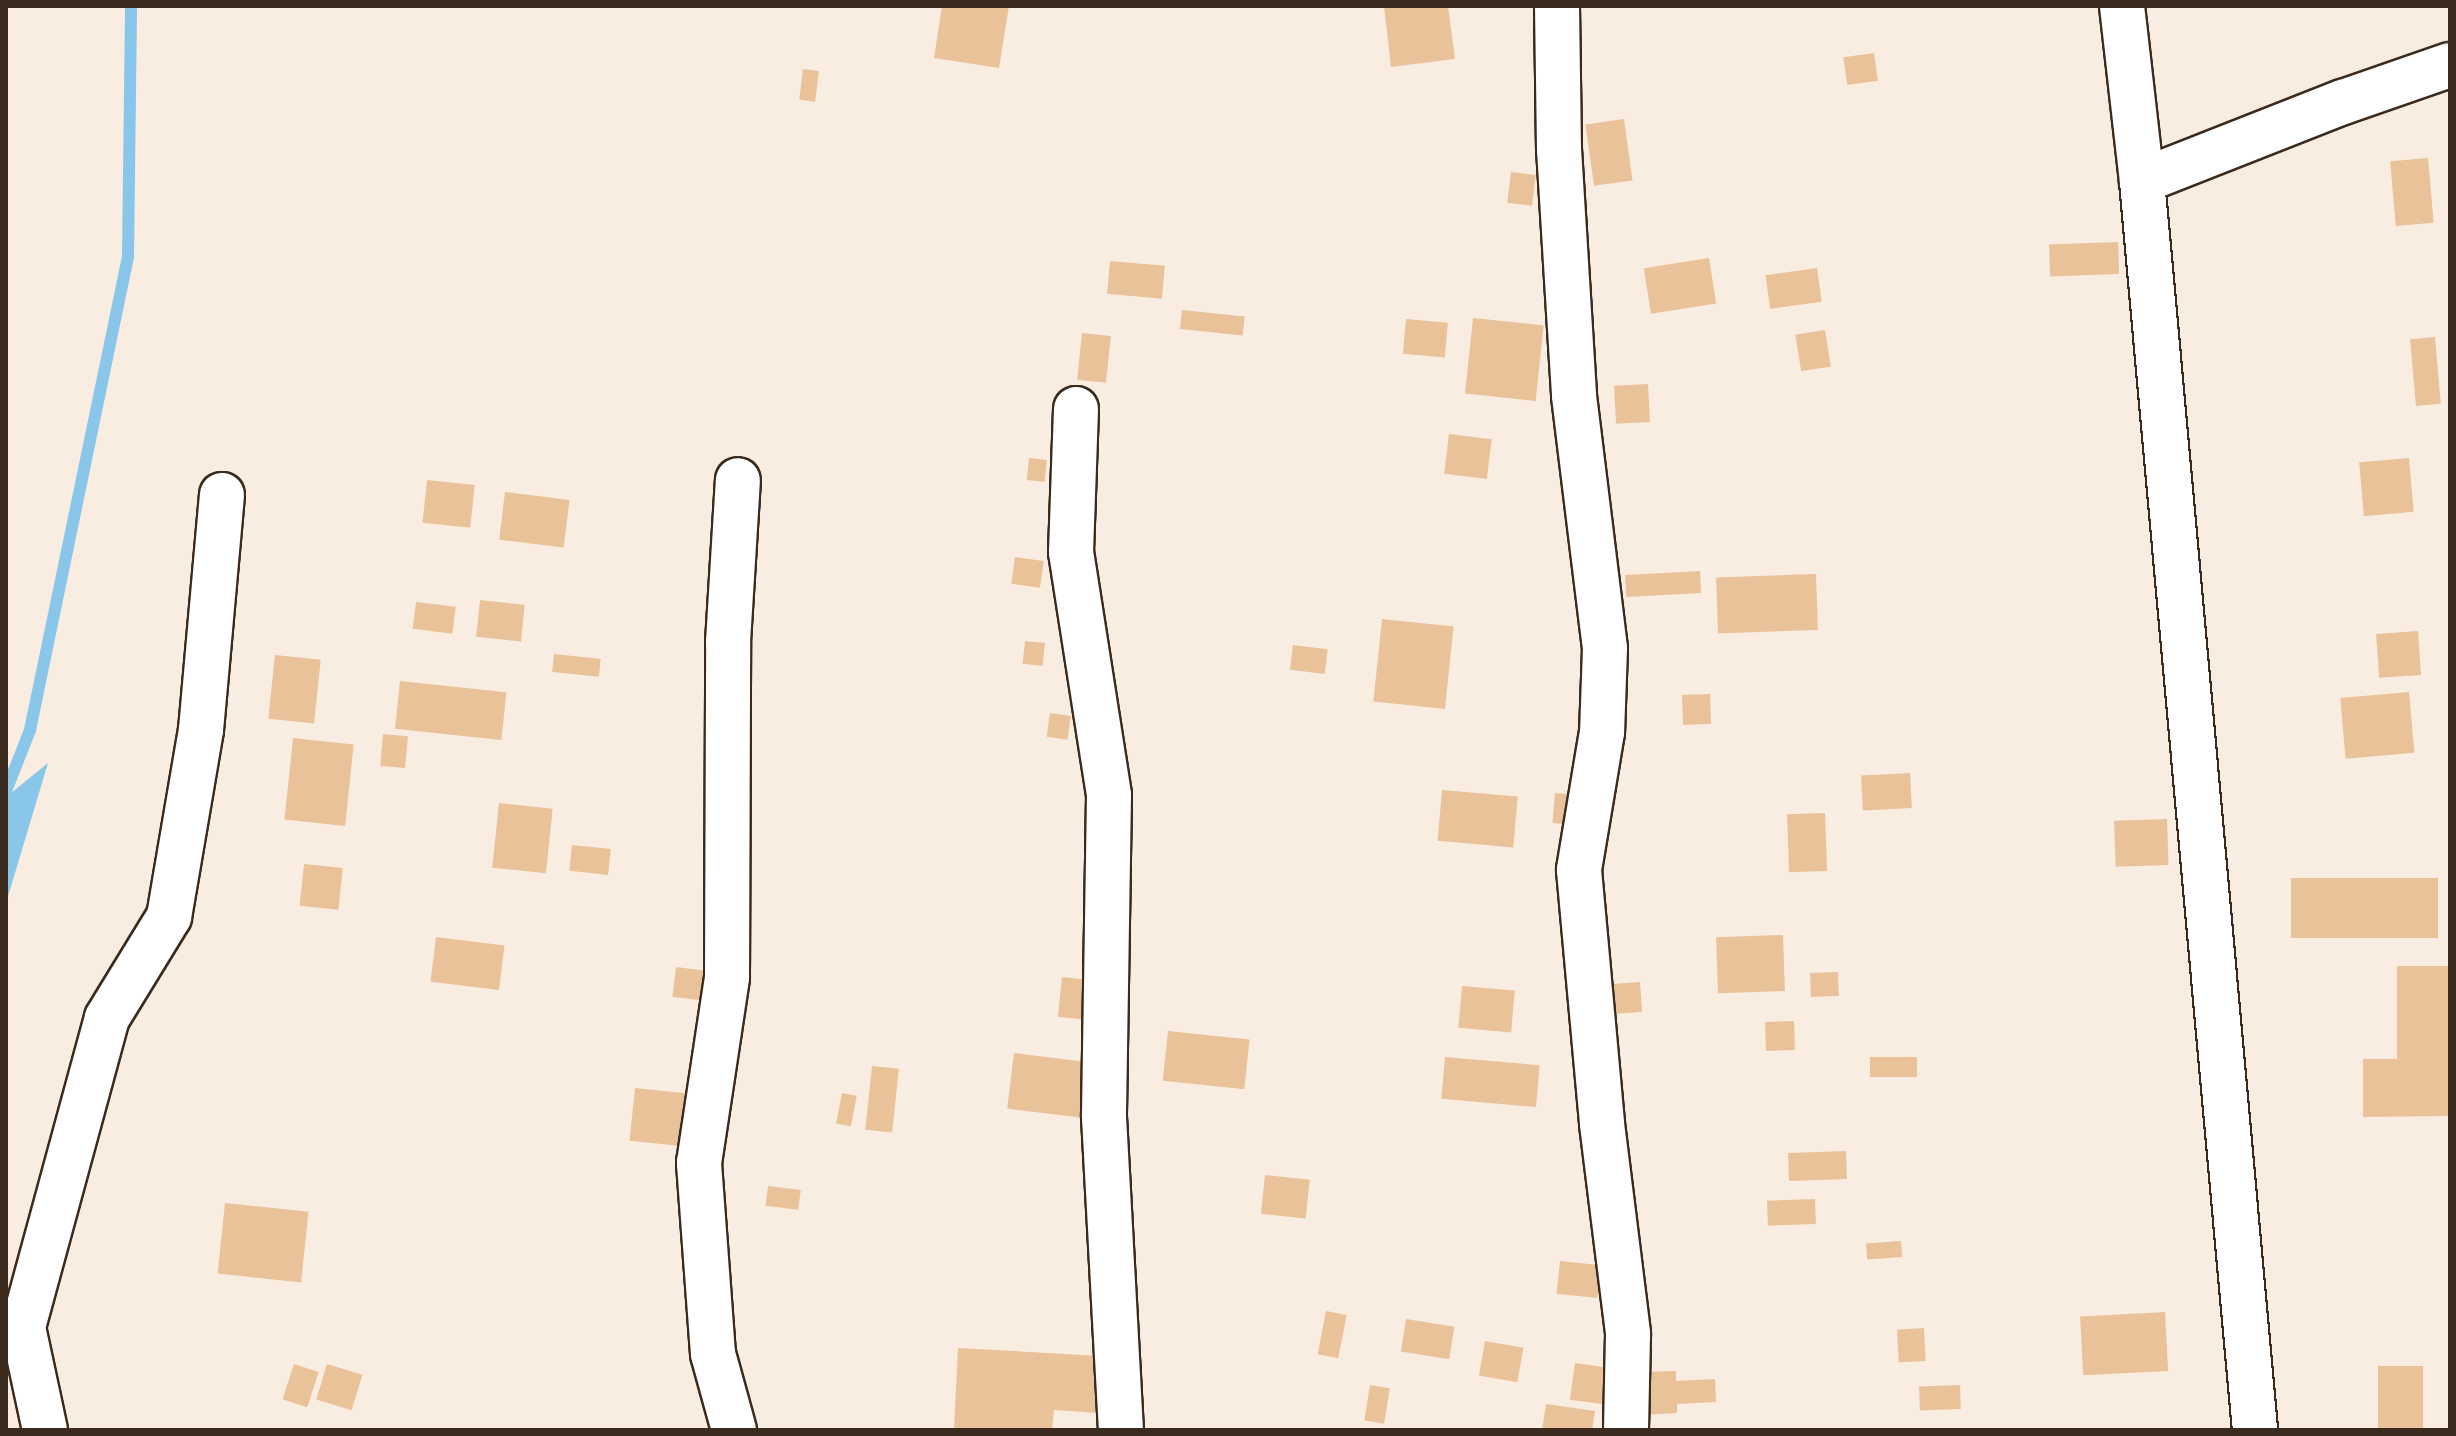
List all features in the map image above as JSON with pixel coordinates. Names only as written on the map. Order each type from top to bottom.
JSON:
[{"type":"street","points":[[1557,6],[1559,149],[1574,396],[1605,648],[1602,732],[1579,870],[1602,1124],[1628,1334],[1626,1430]]},
{"type":"street","points":[[2122,6],[2142,181],[2255,1430]]},
{"type":"street","points":[[2142,181],[2343,102],[2450,65]]},
{"type":"street","points":[[1076,409],[1071,552],[1109,795],[1104,1117],[1121,1430]]},
{"type":"street","points":[[734,1430],[713,1354],[699,1163],[727,977],[728,642],[738,480]]},
{"type":"street","points":[[45,1430],[23,1327],[107,1018],[169,917],[201,730],[222,495]]},
{"type":"water","points":[[48,763],[6,903],[6,797]]},
{"type":"building","points":[[942,6],[1009,6],[999,68],[934,58]]},
{"type":"building","points":[[1384,6],[1448,6],[1455,59],[1391,67]]},
{"type":"building","points":[[1874,53],[1878,81],[1847,85],[1843,57]]},
{"type":"building","points":[[803,69],[819,71],[815,102],[799,100]]},
{"type":"building","points":[[1624,119],[1633,180],[1594,186],[1585,124]]},
{"type":"building","points":[[2428,158],[2434,223],[2396,226],[2390,161]]},
{"type":"building","points":[[1511,172],[1536,175],[1532,206],[1507,203]]},
{"type":"building","points":[[2118,242],[2119,274],[2050,276],[2049,244]]},
{"type":"building","points":[[1709,258],[1716,303],[1651,314],[1644,268]]},
{"type":"building","points":[[1110,261],[1165,266],[1162,299],[1107,294]]},
{"type":"building","points":[[1817,268],[1822,302],[1770,309],[1766,275]]},
{"type":"building","points":[[1182,310],[1245,317],[1243,335],[1180,329]]},
{"type":"building","points":[[1473,318],[1544,325],[1536,401],[1465,394]]},
{"type":"building","points":[[1406,319],[1448,323],[1445,358],[1403,354]]},
{"type":"building","points":[[1825,330],[1831,367],[1801,371],[1795,335]]},
{"type":"building","points":[[1082,333],[1111,336],[1106,383],[1077,380]]},
{"type":"building","points":[[2435,337],[2441,404],[2416,406],[2410,339]]},
{"type":"building","points":[[1648,384],[1650,422],[1616,424],[1614,386]]},
{"type":"building","points":[[1449,434],[1492,439],[1487,479],[1444,474]]},
{"type":"building","points":[[1029,458],[1047,460],[1045,482],[1027,480]]},
{"type":"building","points":[[2409,458],[2414,512],[2364,516],[2359,462]]},
{"type":"building","points":[[427,480],[475,485],[470,528],[423,523]]},
{"type":"building","points":[[505,492],[570,500],[564,548],[499,540]]},
{"type":"building","points":[[1015,557],[1044,561],[1040,588],[1011,584]]},
{"type":"building","points":[[1700,571],[1701,593],[1626,597],[1625,575]]},
{"type":"building","points":[[1816,574],[1818,630],[1718,633],[1716,577]]},
{"type":"building","points":[[480,600],[525,605],[521,642],[476,637]]},
{"type":"building","points":[[416,602],[456,607],[452,634],[413,629]]},
{"type":"building","points":[[1382,619],[1454,627],[1445,709],[1373,702]]},
{"type":"building","points":[[2418,631],[2421,675],[2379,678],[2376,634]]},
{"type":"building","points":[[1025,641],[1045,643],[1042,666],[1023,664]]},
{"type":"building","points":[[1293,645],[1328,649],[1325,674],[1290,670]]},
{"type":"building","points":[[554,654],[601,659],[599,677],[552,672]]},
{"type":"building","points":[[275,655],[321,660],[314,723],[268,719]]},
{"type":"building","points":[[400,681],[506,692],[501,740],[395,729]]},
{"type":"building","points":[[2409,692],[2414,753],[2346,759],[2340,698]]},
{"type":"building","points":[[1710,694],[1711,724],[1683,725],[1682,695]]},
{"type":"building","points":[[1050,713],[1071,716],[1067,740],[1047,737]]},
{"type":"building","points":[[383,734],[408,736],[405,768],[380,766]]},
{"type":"building","points":[[293,738],[354,744],[345,826],[284,820]]},
{"type":"building","points":[[1910,773],[1912,808],[1863,811],[1861,776]]},
{"type":"building","points":[[1442,790],[1518,797],[1513,847],[1438,841]]},
{"type":"building","points":[[1555,793],[1578,795],[1575,825],[1552,823]]},
{"type":"building","points":[[499,803],[553,809],[546,873],[492,868]]},
{"type":"building","points":[[1825,813],[1827,871],[1789,872],[1787,814]]},
{"type":"building","points":[[2167,819],[2169,865],[2116,867],[2114,821]]},
{"type":"building","points":[[572,845],[611,849],[608,875],[569,871]]},
{"type":"building","points":[[304,864],[343,868],[338,910],[300,906]]},
{"type":"building","points":[[2291,878],[2438,878],[2438,938],[2291,938]]},
{"type":"building","points":[[1783,935],[1785,991],[1718,993],[1716,937]]},
{"type":"building","points":[[436,937],[504,945],[499,990],[431,982]]},
{"type":"building","points":[[2397,966],[2448,966],[2449,1116],[2363,1117],[2363,1059],[2397,1059]]},
{"type":"building","points":[[676,967],[708,971],[704,1001],[672,997]]},
{"type":"building","points":[[1838,972],[1839,996],[1811,997],[1810,973]]},
{"type":"building","points":[[1062,977],[1092,980],[1088,1020],[1058,1017]]},
{"type":"building","points":[[1640,982],[1642,1012],[1600,1015],[1598,985]]},
{"type":"building","points":[[1462,986],[1515,991],[1511,1032],[1458,1028]]},
{"type":"building","points":[[1794,1021],[1795,1050],[1766,1051],[1765,1022]]},
{"type":"building","points":[[1168,1031],[1250,1040],[1244,1089],[1163,1081]]},
{"type":"building","points":[[1014,1053],[1092,1063],[1086,1118],[1007,1109]]},
{"type":"building","points":[[1445,1057],[1540,1065],[1536,1107],[1441,1099]]},
{"type":"building","points":[[1870,1057],[1917,1057],[1917,1077],[1870,1077]]},
{"type":"building","points":[[872,1066],[899,1069],[892,1132],[865,1130]]},
{"type":"building","points":[[635,1088],[686,1093],[680,1146],[629,1141]]},
{"type":"building","points":[[842,1093],[857,1096],[851,1126],[836,1123]]},
{"type":"building","points":[[1846,1151],[1847,1179],[1789,1181],[1788,1153]]},
{"type":"building","points":[[1265,1175],[1310,1180],[1306,1218],[1261,1214]]},
{"type":"building","points":[[768,1186],[801,1190],[798,1210],[766,1206]]},
{"type":"building","points":[[1815,1199],[1816,1224],[1768,1226],[1767,1201]]},
{"type":"building","points":[[225,1203],[309,1212],[301,1282],[218,1274]]},
{"type":"building","points":[[1901,1241],[1902,1257],[1867,1259],[1866,1243]]},
{"type":"building","points":[[1560,1261],[1601,1265],[1597,1298],[1557,1294]]},
{"type":"building","points":[[1326,1311],[1347,1315],[1338,1358],[1318,1354]]},
{"type":"building","points":[[2165,1312],[2168,1371],[2083,1375],[2080,1316]]},
{"type":"building","points":[[1406,1319],[1454,1327],[1449,1359],[1401,1352]]},
{"type":"building","points":[[1924,1328],[1926,1361],[1899,1362],[1897,1329]]},
{"type":"building","points":[[1485,1341],[1523,1348],[1517,1382],[1479,1375]]},
{"type":"building","points":[[958,1348],[1101,1356],[1098,1413],[1054,1410],[1052,1430],[954,1430]]},
{"type":"building","points":[[1575,1363],[1609,1368],[1604,1404],[1570,1400]]},
{"type":"building","points":[[294,1364],[319,1372],[307,1407],[283,1399]]},
{"type":"building","points":[[327,1364],[362,1375],[352,1410],[316,1399]]},
{"type":"building","points":[[2378,1366],[2423,1366],[2423,1430],[2378,1430]]},
{"type":"building","points":[[1676,1371],[1676,1381],[1715,1379],[1716,1402],[1677,1404],[1677,1413],[1641,1415],[1639,1372]]},
{"type":"building","points":[[1370,1385],[1390,1388],[1384,1424],[1364,1421]]},
{"type":"building","points":[[1960,1385],[1961,1409],[1920,1410],[1919,1386]]},
{"type":"building","points":[[1546,1404],[1595,1411],[1592,1430],[1542,1430]]},
{"type":"waterway","points":[[6,791],[30,730],[128,256],[131,6]]}]
